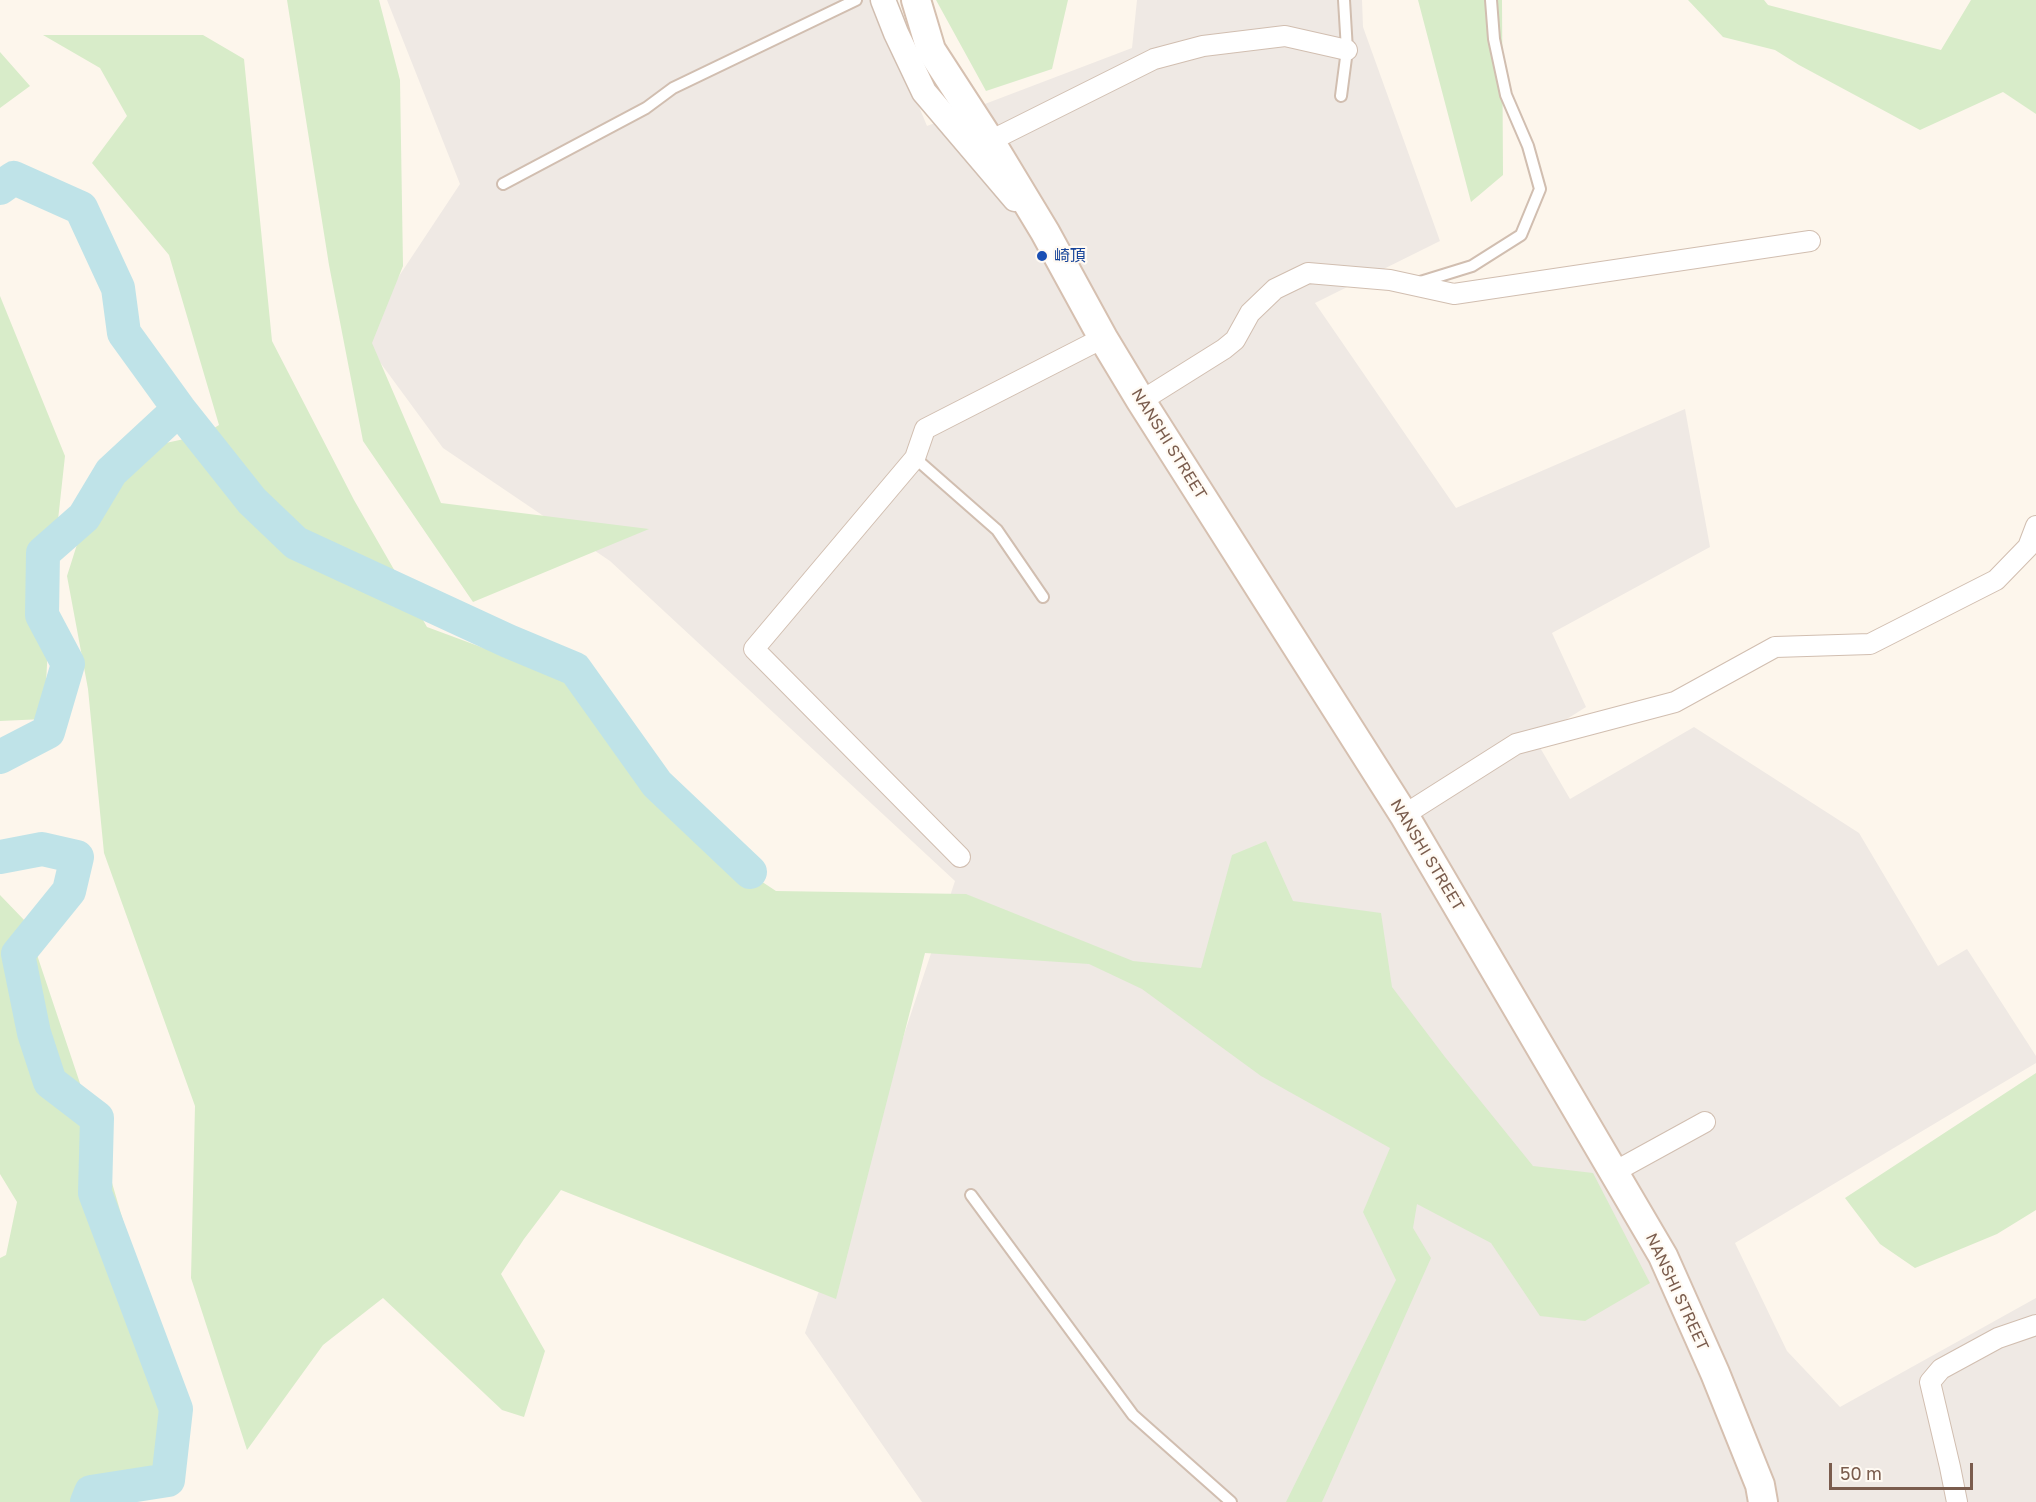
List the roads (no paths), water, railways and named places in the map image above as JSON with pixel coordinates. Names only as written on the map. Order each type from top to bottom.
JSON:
[{"type":"main road","name":"NANSHI STREET","points":[[916,0],[931,50],[980,145],[1045,232],[1103,338],[1141,401],[1404,815],[1664,1256],[1715,1373],[1760,1485],[1763,1502]]},
{"type":"street","points":[[884,0],[896,33],[924,92],[980,145],[1155,60],[1203,46],[1285,36],[1347,50]]},
{"type":"street","points":[[1141,401],[1224,350],[1235,340],[1250,314],[1275,289],[1308,273],[1390,280],[1454,294],[1810,241]]},
{"type":"street","points":[[960,857],[754,650],[915,458],[925,429],[1103,338]]},
{"type":"street","points":[[1404,815],[1516,744],[1675,702],[1775,647],[1870,644],[1996,580],[2028,547],[2036,526]]},
{"type":"street","points":[[1614,1173],[1705,1122]]},
{"type":"street","points":[[1957,1502],[1930,1382],[1941,1369],[1998,1338],[2036,1325]]},
{"type":"lane","points":[[503,184],[646,108],[673,88],[856,0]]},
{"type":"lane","points":[[1341,96],[1347,50],[1344,0]]},
{"type":"lane","points":[[1412,285],[1472,266],[1521,235],[1540,189],[1528,146],[1506,95],[1494,39],[1491,0]]},
{"type":"lane","points":[[915,458],[997,530],[1044,597]]},
{"type":"lane","points":[[971,1195],[1133,1415],[1231,1502]]},
{"type":"waterway","points":[[0,188],[14,178],[81,208],[118,288],[124,333],[179,409],[252,501],[296,543],[508,641],[575,669],[657,784],[750,872]]},
{"type":"waterway","points":[[0,757],[48,732],[68,664],[42,615],[43,553],[84,517],[111,472],[179,409]]},
{"type":"waterway","points":[[0,857],[42,849],[77,857],[69,891],[18,954],[34,1033],[50,1082],[97,1118],[95,1193],[176,1409],[168,1480],[91,1492],[87,1502]]},
{"type":"place","name":"崎頂","points":[[1042,256]]}]
